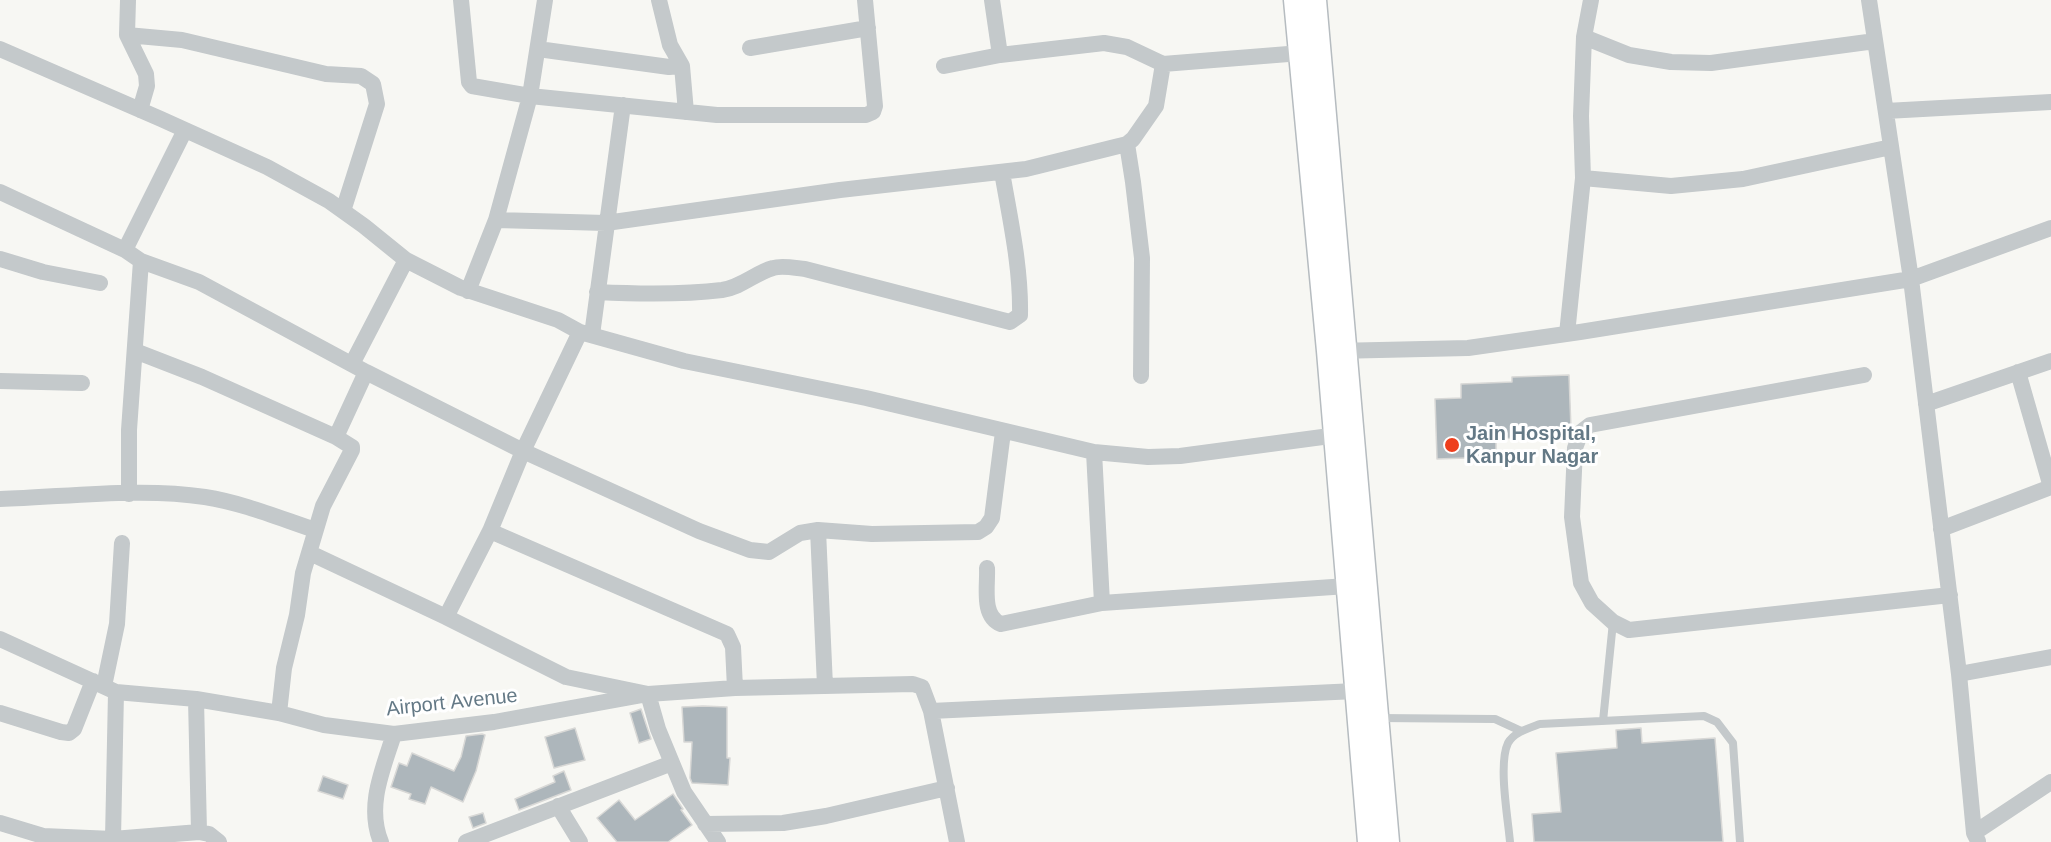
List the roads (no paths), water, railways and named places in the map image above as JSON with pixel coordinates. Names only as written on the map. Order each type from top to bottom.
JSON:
[{"type":"main road","points":[[1295,0],[1336,351]]},
{"type":"main road","points":[[1315,0],[1343,434],[1377,718],[1388,842]]},
{"type":"main road","points":[[1343,434],[1347,586],[1369,842]]},
{"type":"street","points":[[128,0],[126,35],[146,74],[147,86],[140,110]]},
{"type":"street","points":[[461,0],[469,82],[478,88],[530,96],[717,115],[866,115],[873,112],[875,106],[865,0]]},
{"type":"street","points":[[468,291],[496,220],[530,96],[545,0]]},
{"type":"street","points":[[659,0],[670,45],[682,66],[686,112]]},
{"type":"street","points":[[992,0],[1000,56]]},
{"type":"street","points":[[1869,0],[1911,279],[1950,595],[1976,838]]},
{"type":"street","points":[[1567,334],[1583,178],[1581,116],[1584,37],[1595,1]]},
{"type":"street","points":[[750,48],[868,28]]},
{"type":"street","points":[[126,35],[182,40],[326,74],[361,76],[373,84],[377,104],[343,210]]},
{"type":"street","points":[[1584,37],[1629,55],[1671,62],[1711,63],[1875,41]]},
{"type":"street","points":[[944,66],[1000,56],[1104,43],[1127,46],[1163,64],[1301,53]]},
{"type":"street","points":[[0,49],[267,167],[343,210],[406,260],[468,291],[558,321],[586,334],[684,362],[866,398],[1094,452],[1148,457],[1180,456],[1343,434]]},
{"type":"street","points":[[538,49],[669,67],[682,66]]},
{"type":"street","points":[[496,220],[606,223],[840,190],[1026,169],[1127,144],[1156,106],[1163,64]]},
{"type":"street","points":[[1886,111],[2051,102]]},
{"type":"street","points":[[446,617],[490,531],[523,452],[586,334],[597,292],[623,105]]},
{"type":"street","points":[[125,250],[184,130]]},
{"type":"street","points":[[1127,144],[1142,258],[1141,376]]},
{"type":"street","points":[[1583,178],[1671,186],[1733,180],[1891,147]]},
{"type":"street","points":[[597,292],[637,294],[724,290],[743,284],[763,271],[776,267],[805,269],[1010,322],[1020,315],[1020,306],[1002,172]]},
{"type":"street","points":[[0,192],[125,250],[141,261],[199,282],[359,368],[523,452],[699,531],[750,550],[769,552],[800,533],[818,530],[872,534],[978,532],[986,527],[992,518],[1003,432]]},
{"type":"street","points":[[1336,351],[1468,348],[1911,279],[2051,228]]},
{"type":"street","points":[[0,259],[43,272],[100,283]]},
{"type":"street","points":[[336,437],[359,368],[406,260]]},
{"type":"street","points":[[129,494],[129,430],[141,261]]},
{"type":"street","points":[[135,351],[202,377],[336,437],[351,447],[352,450],[323,506],[303,573],[297,615],[284,668],[279,713]]},
{"type":"street","points":[[1926,404],[2051,362]]},
{"type":"street","points":[[1941,529],[2051,488],[2018,372]]},
{"type":"street","points":[[1864,375],[1590,425],[1581,432],[1575,448],[1572,517],[1581,583],[1592,603],[1613,622],[1629,630],[1950,595]]},
{"type":"street","points":[[0,381],[82,383]]},
{"type":"street","points":[[1094,452],[1102,603]]},
{"type":"street","points":[[0,499],[129,494],[178,495],[220,500],[315,530]]},
{"type":"street","points":[[818,530],[825,686]]},
{"type":"street","points":[[490,531],[727,634],[733,647],[735,688]]},
{"type":"street","points":[[113,839],[104,686],[117,624],[122,543]]},
{"type":"street","points":[[310,553],[566,677],[648,694],[735,688],[914,684],[922,687],[931,711],[957,842]]},
{"type":"street","points":[[987,568],[988,611],[994,621],[1001,624],[1102,603],[1347,586]]},
{"type":"street","name":"Airport Avenue","points":[[0,639],[104,686],[279,713],[324,725],[394,734],[494,722],[648,694]]},
{"type":"street","points":[[1959,674],[2051,657]]},
{"type":"street","points":[[0,712],[69,733],[104,686]]},
{"type":"street","points":[[931,711],[1356,691]]},
{"type":"street","points":[[648,694],[658,729],[684,792],[718,842]]},
{"type":"street","points":[[196,699],[199,832]]},
{"type":"street","points":[[381,842],[377,832],[375,793],[394,734]]},
{"type":"street","points":[[466,842],[672,762]]},
{"type":"street","points":[[1976,838],[2051,782]]},
{"type":"street","points":[[705,824],[783,823],[826,816],[947,788]]},
{"type":"street","points":[[558,806],[580,842]]},
{"type":"street","points":[[0,823],[43,839],[113,839],[199,832],[209,834],[219,842]]},
{"type":"lane","points":[[1603,721],[1613,622]]},
{"type":"lane","points":[[1510,842],[1503,763],[1509,742],[1521,731],[1540,724],[1704,716],[1717,722],[1733,743],[1740,842]]},
{"type":"lane","points":[[1377,718],[1495,719],[1521,731]]},
{"type":"place","name":"Jain Hospital, Kanpur Nagar","points":[[1452,445]]}]
